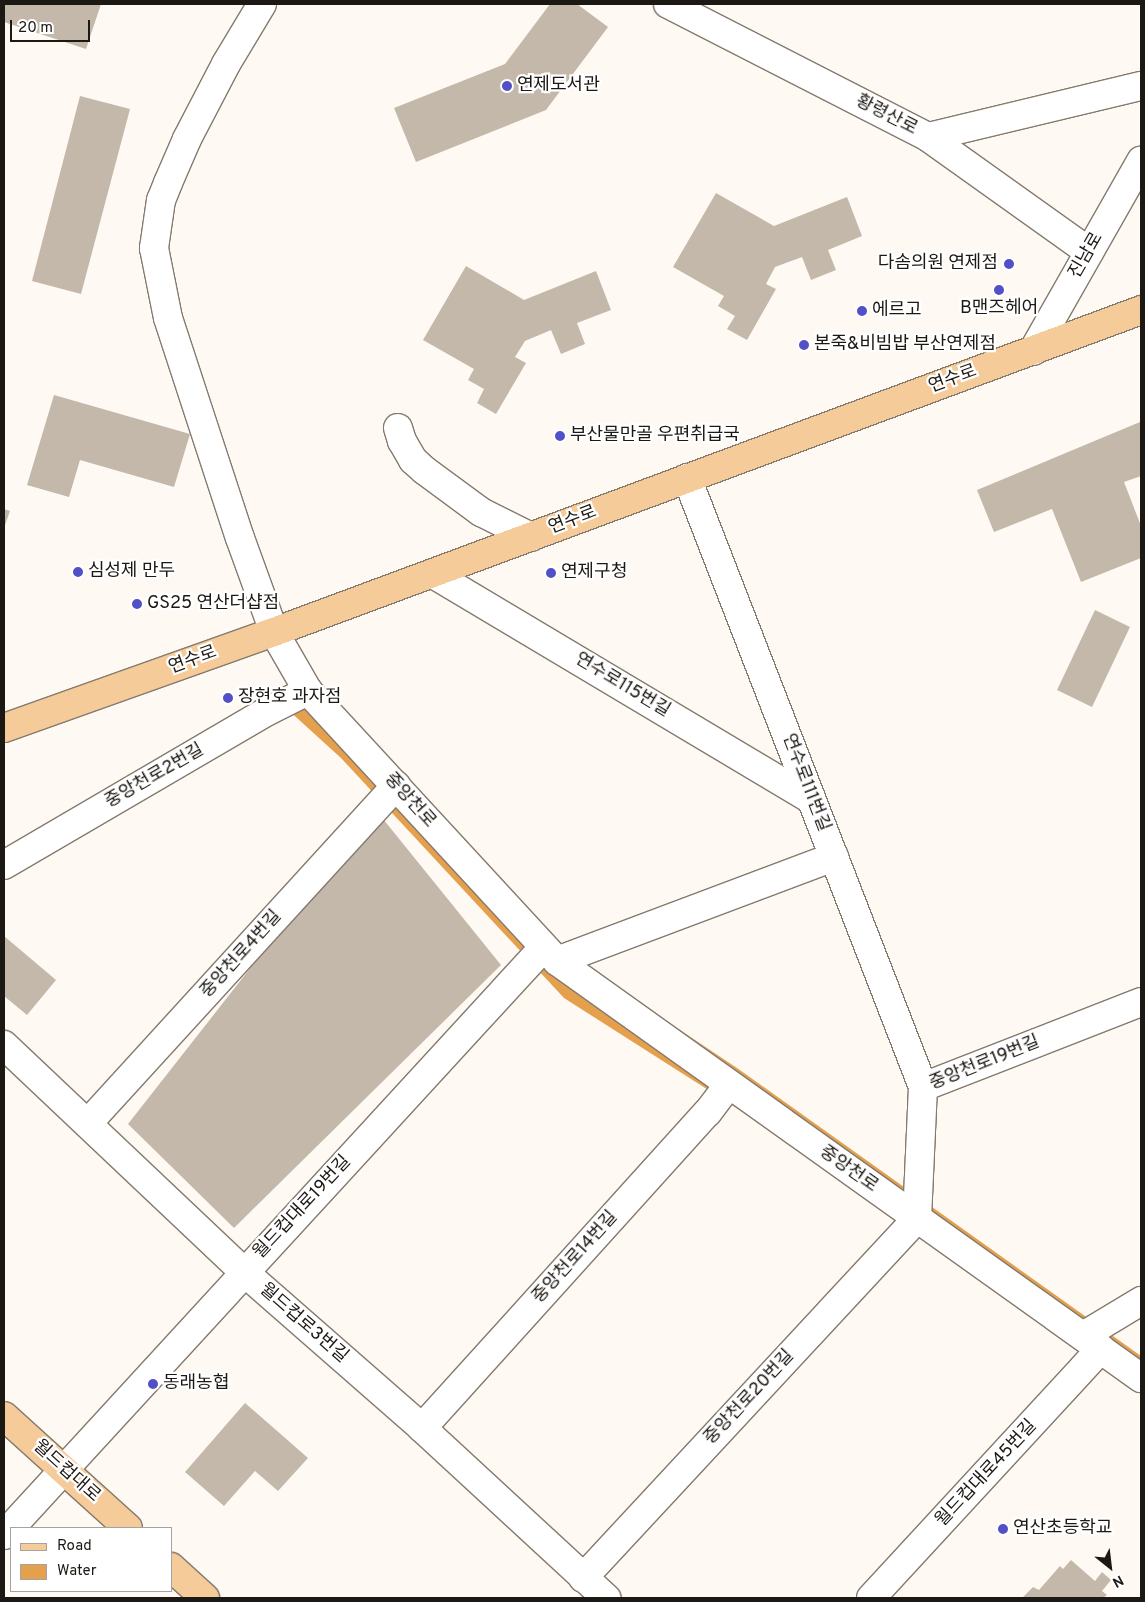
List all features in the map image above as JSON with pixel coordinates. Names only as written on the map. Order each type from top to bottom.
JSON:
[{"type":"main road","name":"연수로","points":[[4,728],[432,574],[1141,310]]},
{"type":"main road","name":"월드컵대로","points":[[4,1416],[127,1527]]},
{"type":"main road","points":[[172,1568],[205,1598]]},
{"type":"street","name":"중앙천로","points":[[262,4],[226,64],[179,157],[161,200],[154,248],[168,318],[240,538],[274,632],[308,691],[550,954],[728,1085],[1141,1378]]},
{"type":"street","name":"황령산로","points":[[668,4],[928,137],[1089,252]]},
{"type":"street","points":[[928,137],[1141,86]]},
{"type":"street","name":"진남로","points":[[1033,351],[1141,161]]},
{"type":"street","points":[[398,428],[402,442],[414,460],[424,470],[481,512],[531,537]]},
{"type":"street","name":"연수로111번길","points":[[687,478],[923,1087]]},
{"type":"street","name":"연수로115번길","points":[[432,574],[812,799]]},
{"type":"street","name":"중앙천로2번길","points":[[4,865],[268,711],[308,691]]},
{"type":"street","name":"중앙천로4번길","points":[[88,1123],[396,786]]},
{"type":"street","points":[[550,954],[834,857]]},
{"type":"street","name":"월드컵대로19번길","points":[[11,1527],[244,1272],[550,954]]},
{"type":"street","name":"중앙천로19번길","points":[[917,1219],[923,1087],[1141,1002]]},
{"type":"street","name":"월드컵로3번길","points":[[4,1045],[244,1272],[422,1428],[606,1598]]},
{"type":"street","name":"중앙천로14번길","points":[[422,1428],[708,1112],[728,1085]]},
{"type":"street","name":"중앙천로20번길","points":[[583,1578],[917,1219]]},
{"type":"street","name":"월드컵대로45번길","points":[[871,1598],[1092,1343],[1141,1300]]},
{"type":"water","points":[[310,682],[416,798],[584,966],[737,1068],[1141,1356],[1141,1394],[774,1132],[564,998],[341,758],[286,708]]},
{"type":"building","points":[[4,4],[101,4],[86,49],[4,22]]},
{"type":"building","name":"연제도서관","points":[[550,4],[577,4],[608,27],[546,110],[416,162],[394,108],[505,64]]},
{"type":"building","points":[[80,96],[130,109],[81,294],[32,281]]},
{"type":"building","points":[[716,193],[774,226],[847,197],[862,236],[828,250],[836,270],[811,280],[802,257],[775,267],[766,284],[776,289],[747,340],[727,329],[735,316],[718,306],[724,296],[673,267]]},
{"type":"building","points":[[466,266],[524,300],[596,271],[611,310],[577,323],[585,344],[561,354],[551,330],[525,341],[515,357],[526,363],[496,414],[477,403],[484,389],[468,380],[474,369],[423,340]]},
{"type":"building","points":[[54,395],[190,434],[174,487],[80,460],[69,497],[27,485]]},
{"type":"building","points":[[1140,422],[1141,476],[1124,482],[1141,526],[1141,558],[1081,582],[1052,509],[994,532],[977,490]]},
{"type":"building","points":[[4,509],[10,511],[4,528]]},
{"type":"building","points":[[1095,610],[1130,627],[1092,707],[1057,690]]},
{"type":"building","points":[[375,809],[501,965],[234,1228],[128,1124]]},
{"type":"building","points":[[4,936],[56,980],[27,1015],[4,996]]},
{"type":"building","points":[[245,1403],[308,1458],[278,1491],[255,1471],[224,1506],[185,1472]]},
{"type":"building","points":[[1071,1560],[1095,1581],[1102,1572],[1111,1580],[1102,1591],[1107,1595],[1103,1598],[1022,1598],[1033,1587],[1039,1590],[1060,1566],[1063,1569]]},
{"type":"place","name":"연제도서관","points":[[507,86]]},
{"type":"place","name":"다솜의원 연제점","points":[[1009,264]]},
{"type":"place","name":"B맨즈헤어","points":[[999,290]]},
{"type":"place","name":"에르고","points":[[862,311]]},
{"type":"place","name":"본죽&비빔밥 부산연제점","points":[[804,345]]},
{"type":"place","name":"부산물만골 우편취급국","points":[[560,436]]},
{"type":"place","name":"심성제 만두","points":[[78,572]]},
{"type":"place","name":"연제구청","points":[[551,573]]},
{"type":"place","name":"GS25 연산더샵점","points":[[137,604]]},
{"type":"place","name":"장현호 과자점","points":[[228,698]]},
{"type":"place","name":"동래농협","points":[[153,1384]]},
{"type":"place","name":"연산초등학교","points":[[1003,1529]]}]
